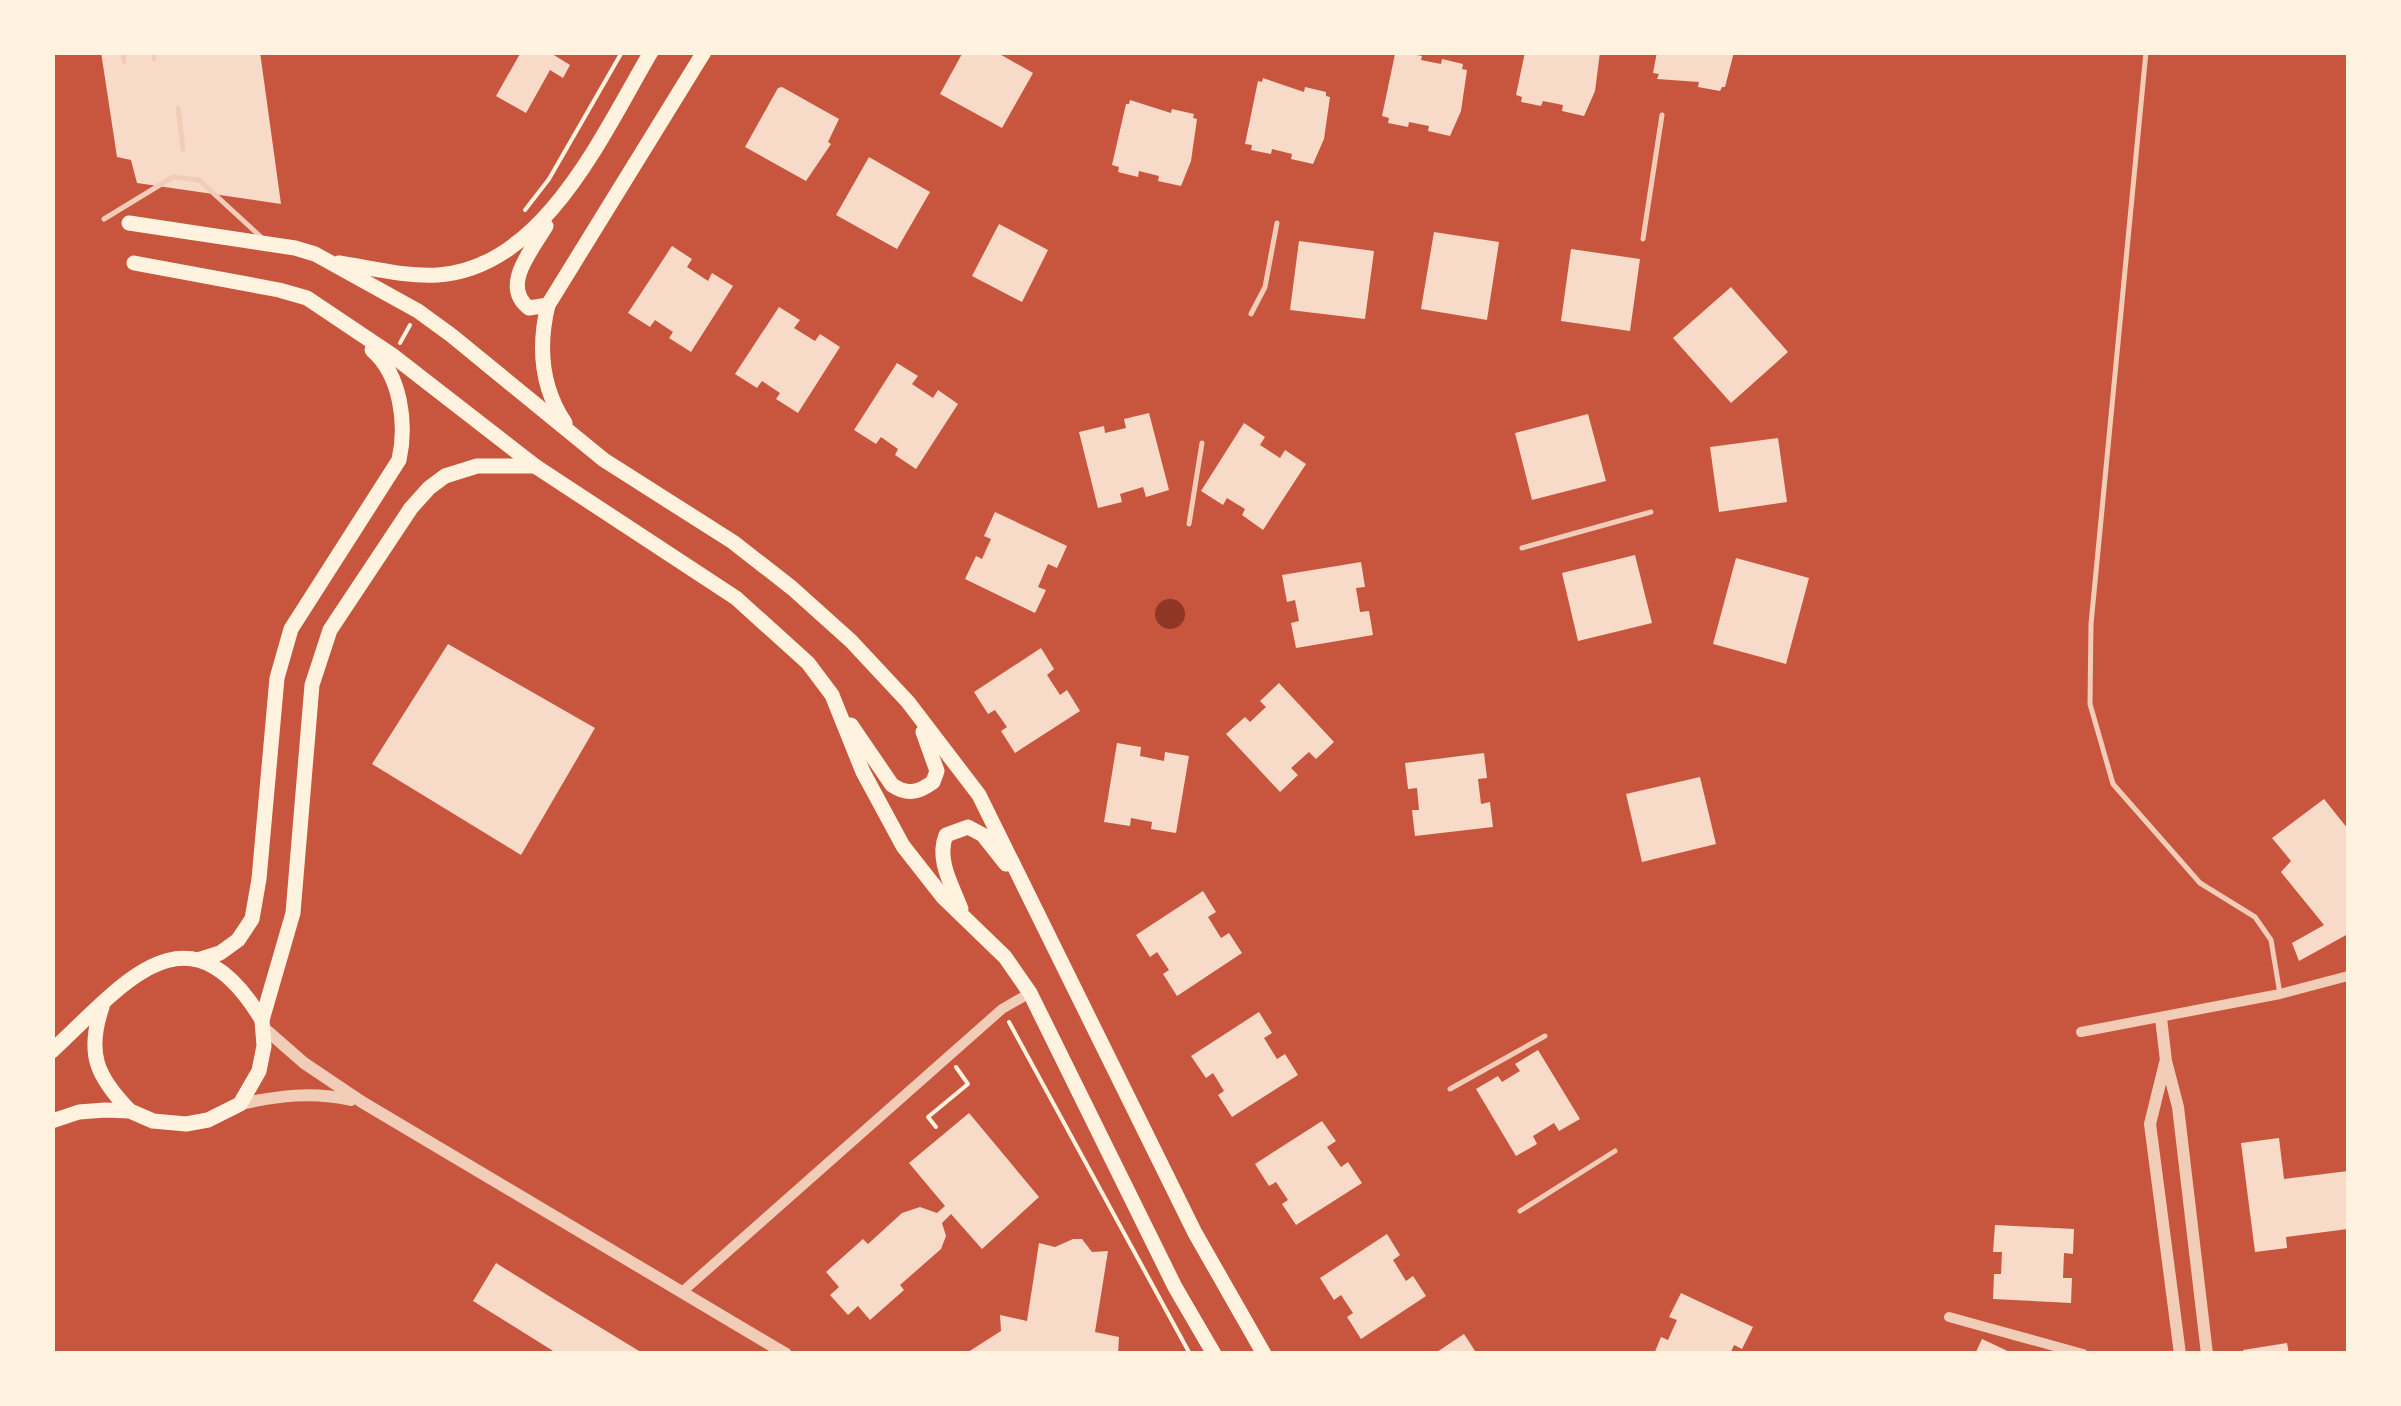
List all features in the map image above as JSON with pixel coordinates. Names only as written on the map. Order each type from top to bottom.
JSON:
[{"type":"main road","points":[[548,305],[529,308],[518,300],[518,274],[651,52]]},
{"type":"main road","points":[[575,438],[551,400],[545,377],[541,333],[548,305],[704,52]]},
{"type":"main road","points":[[329,262],[420,274],[452,274],[500,255],[526,239],[554,211]]},
{"type":"main road","points":[[128,223],[295,248],[329,262],[418,312],[452,335],[575,438],[733,542],[851,640],[908,702],[979,795],[1195,1233],[1264,1354]]},
{"type":"main road","points":[[134,263],[279,290],[307,298],[332,313],[535,466],[736,598],[787,641],[832,695],[892,785],[913,793],[933,782],[937,771],[934,755],[908,702]]},
{"type":"main road","points":[[52,1050],[132,975],[160,962],[201,959],[220,953],[238,940],[252,918],[259,879],[276,678],[290,629],[385,483],[399,460],[402,446],[400,404],[382,359],[332,313]]},
{"type":"main road","points":[[52,1121],[79,1112],[130,1111],[153,1121],[186,1124],[208,1120],[240,1104],[259,1071],[263,1024],[293,913],[312,685],[330,630],[428,488],[446,476],[476,466],[535,466]]},
{"type":"main road","points":[[832,695],[864,772],[903,846],[926,878],[1005,957],[1030,993],[1175,1286],[1214,1354]]},
{"type":"main road","points":[[963,912],[941,848],[946,834],[968,826],[984,835],[1034,904]]},
{"type":"main road","points":[[201,959],[236,984],[263,1024]]},
{"type":"main road","points":[[103,1003],[94,1051],[103,1080],[130,1111]]},
{"type":"street","points":[[2080,1032],[2280,994],[2348,976]]},
{"type":"street","points":[[682,1292],[1002,1009],[1030,993]]},
{"type":"street","points":[[2161,1018],[2166,1061],[2178,1106],[2207,1354]]},
{"type":"street","points":[[263,1024],[304,1063],[362,1102],[786,1354]]},
{"type":"street","points":[[2166,1061],[2150,1124],[2180,1354]]},
{"type":"street","points":[[240,1104],[301,1094],[329,1094],[362,1102]]},
{"type":"street","points":[[1949,1317],[2083,1354]]},
{"type":"lane","points":[[123,52],[124,62]]},
{"type":"lane","points":[[2146,52],[2091,624],[2090,704],[2112,784],[2200,883],[2255,918],[2271,940],[2280,994]]},
{"type":"lane","points":[[178,108],[183,150]]},
{"type":"lane","points":[[1643,239],[1662,115]]},
{"type":"lane","points":[[104,219],[173,177],[186,176],[199,180],[267,243]]},
{"type":"lane","points":[[1252,314],[1265,287],[1276,222]]},
{"type":"lane","points":[[1189,524],[1202,443]]},
{"type":"lane","points":[[1522,548],[1651,512]]},
{"type":"lane","points":[[1450,1089],[1545,1036]]},
{"type":"lane","points":[[1520,1211],[1615,1151]]},
{"type":"path","points":[[1002,1009],[1190,1354]]},
{"type":"path","points":[[936,1127],[928,1117],[968,1084],[948,1057]]},
{"type":"shaded area","points":[[1170,599],[1181,603],[1185,614],[1181,625],[1170,629],[1159,625],[1155,614],[1159,603]]},
{"type":"building","points":[[101,52],[260,52],[281,204],[137,183],[131,160],[117,157]]},
{"type":"building","points":[[521,52],[549,52],[570,65],[563,78],[550,70],[526,113],[496,96]]},
{"type":"building","points":[[963,52],[996,52],[1033,73],[1002,128],[940,94]]},
{"type":"building","points":[[1400,52],[1441,64],[1442,59],[1463,64],[1462,69],[1467,70],[1461,111],[1450,136],[1428,131],[1429,126],[1388,123],[1389,118],[1382,116],[1395,54]]},
{"type":"building","points":[[1525,52],[1600,52],[1595,91],[1584,116],[1562,111],[1563,105],[1521,102],[1522,97],[1516,95]]},
{"type":"building","points":[[1657,52],[1734,52],[1725,87],[1720,91],[1698,87],[1699,82],[1657,79],[1659,74],[1653,73]]},
{"type":"building","points":[[1263,78],[1304,92],[1305,87],[1326,92],[1330,97],[1324,139],[1313,164],[1272,149],[1271,154],[1251,150],[1252,145],[1245,144],[1258,81]]},
{"type":"building","points":[[782,87],[839,119],[828,142],[831,144],[806,181],[745,147]]},
{"type":"building","points":[[1130,100],[1171,113],[1172,109],[1194,114],[1197,119],[1191,161],[1181,186],[1158,181],[1159,176],[1139,171],[1138,177],[1118,172],[1119,167],[1112,165]]},
{"type":"building","points":[[869,157],[930,192],[897,249],[836,215]]},
{"type":"building","points":[[999,224],[1048,250],[1022,302],[972,276]]},
{"type":"building","points":[[1434,232],[1499,242],[1487,320],[1421,309]]},
{"type":"building","points":[[1299,241],[1374,251],[1365,319],[1290,310]]},
{"type":"building","points":[[672,246],[692,259],[687,267],[708,281],[712,273],[733,286],[691,352],[669,338],[673,332],[655,320],[650,327],[628,313]]},
{"type":"building","points":[[1571,249],[1640,259],[1630,331],[1561,321]]},
{"type":"building","points":[[1731,287],[1788,352],[1731,403],[1673,338]]},
{"type":"building","points":[[779,307],[800,320],[794,328],[815,341],[820,334],[840,347],[798,413],[776,399],[780,393],[762,381],[757,388],[735,374]]},
{"type":"building","points":[[897,363],[918,376],[912,384],[933,398],[938,390],[958,404],[916,469],[895,455],[898,449],[881,437],[876,444],[854,430]]},
{"type":"building","points":[[1149,413],[1169,490],[1146,497],[1143,487],[1120,494],[1122,502],[1098,508],[1079,432],[1104,426],[1105,433],[1126,428],[1124,419]]},
{"type":"building","points":[[1588,414],[1606,481],[1532,500],[1515,433]]},
{"type":"building","points":[[1244,423],[1265,437],[1260,445],[1280,458],[1285,450],[1306,464],[1263,530],[1242,515],[1245,509],[1227,498],[1223,505],[1201,491]]},
{"type":"building","points":[[1778,438],[1787,502],[1719,512],[1710,447]]},
{"type":"building","points":[[995,512],[1067,546],[1057,568],[1048,564],[1038,587],[1046,590],[1035,613],[965,579],[976,556],[982,559],[991,539],[984,536]]},
{"type":"building","points":[[1635,555],[1652,623],[1578,641],[1562,573]]},
{"type":"building","points":[[1736,558],[1809,578],[1786,664],[1713,644]]},
{"type":"building","points":[[1361,562],[1365,587],[1356,588],[1360,612],[1369,611],[1373,635],[1296,648],[1291,623],[1299,621],[1295,600],[1287,602],[1282,575]]},
{"type":"building","points":[[448,644],[595,728],[521,855],[372,764]]},
{"type":"building","points":[[1041,648],[1054,669],[1047,675],[1060,695],[1067,690],[1080,711],[1015,753],[1001,731],[1007,727],[995,710],[988,714],[974,692]]},
{"type":"building","points":[[1279,683],[1334,742],[1316,759],[1309,752],[1291,768],[1298,775],[1280,792],[1226,734],[1245,717],[1250,722],[1266,707],[1260,701]]},
{"type":"building","points":[[1117,743],[1141,747],[1140,756],[1164,761],[1165,752],[1189,756],[1176,833],[1151,829],[1152,822],[1131,818],[1130,826],[1104,822]]},
{"type":"building","points":[[1484,753],[1487,778],[1478,779],[1481,804],[1490,802],[1493,827],[1415,836],[1412,810],[1419,810],[1417,788],[1408,789],[1405,763]]},
{"type":"building","points":[[1700,777],[1716,844],[1642,862],[1626,794]]},
{"type":"building","points":[[2324,799],[2348,829],[2348,934],[2299,961],[2292,943],[2324,925],[2281,872],[2291,861],[2272,838]]},
{"type":"building","points":[[1203,891],[1216,912],[1208,917],[1221,938],[1229,933],[1242,953],[1177,996],[1163,974],[1169,970],[1157,952],[1150,957],[1136,935]]},
{"type":"building","points":[[1259,1012],[1272,1033],[1264,1038],[1277,1059],[1285,1054],[1298,1075],[1232,1117],[1218,1095],[1224,1091],[1213,1073],[1206,1078],[1191,1056]]},
{"type":"building","points":[[1538,1050],[1580,1119],[1559,1131],[1554,1123],[1533,1136],[1537,1144],[1516,1156],[1476,1089],[1498,1076],[1502,1082],[1520,1071],[1515,1064]]},
{"type":"building","points":[[969,1113],[1039,1197],[982,1249],[951,1214],[942,1223],[946,1236],[941,1249],[900,1285],[904,1290],[870,1320],[858,1306],[848,1315],[830,1295],[839,1287],[826,1272],[863,1239],[868,1244],[902,1213],[920,1207],[937,1213],[945,1206],[909,1163]]},
{"type":"building","points":[[1322,1121],[1336,1141],[1327,1147],[1341,1167],[1348,1162],[1362,1183],[1296,1225],[1282,1204],[1288,1200],[1276,1182],[1269,1186],[1255,1164]]},
{"type":"building","points":[[2279,1138],[2284,1179],[2348,1171],[2348,1229],[2286,1237],[2287,1248],[2255,1252],[2241,1143]]},
{"type":"building","points":[[1995,1225],[2074,1229],[2073,1254],[2064,1253],[2063,1278],[2072,1278],[2071,1303],[1993,1299],[1994,1274],[2001,1274],[2002,1252],[1993,1252]]},
{"type":"building","points":[[1387,1234],[1400,1255],[1393,1260],[1406,1281],[1413,1276],[1426,1296],[1361,1339],[1347,1317],[1353,1313],[1341,1295],[1334,1300],[1320,1278]]},
{"type":"building","points":[[1082,1239],[1092,1252],[1108,1251],[1095,1332],[1119,1337],[1118,1354],[965,1354],[1001,1331],[1000,1315],[1027,1321],[1039,1243],[1055,1247]]},
{"type":"building","points":[[496,1263],[644,1354],[558,1354],[473,1301]]},
{"type":"building","points":[[1681,1293],[1753,1327],[1742,1349],[1734,1345],[1730,1354],[1654,1354],[1661,1337],[1668,1340],[1677,1320],[1669,1317]]},
{"type":"building","points":[[1464,1334],[1477,1354],[1434,1354]]},
{"type":"building","points":[[1982,1339],[2014,1354],[1975,1354]]},
{"type":"building","points":[[2287,1343],[2289,1354],[2244,1354],[2243,1350]]}]
